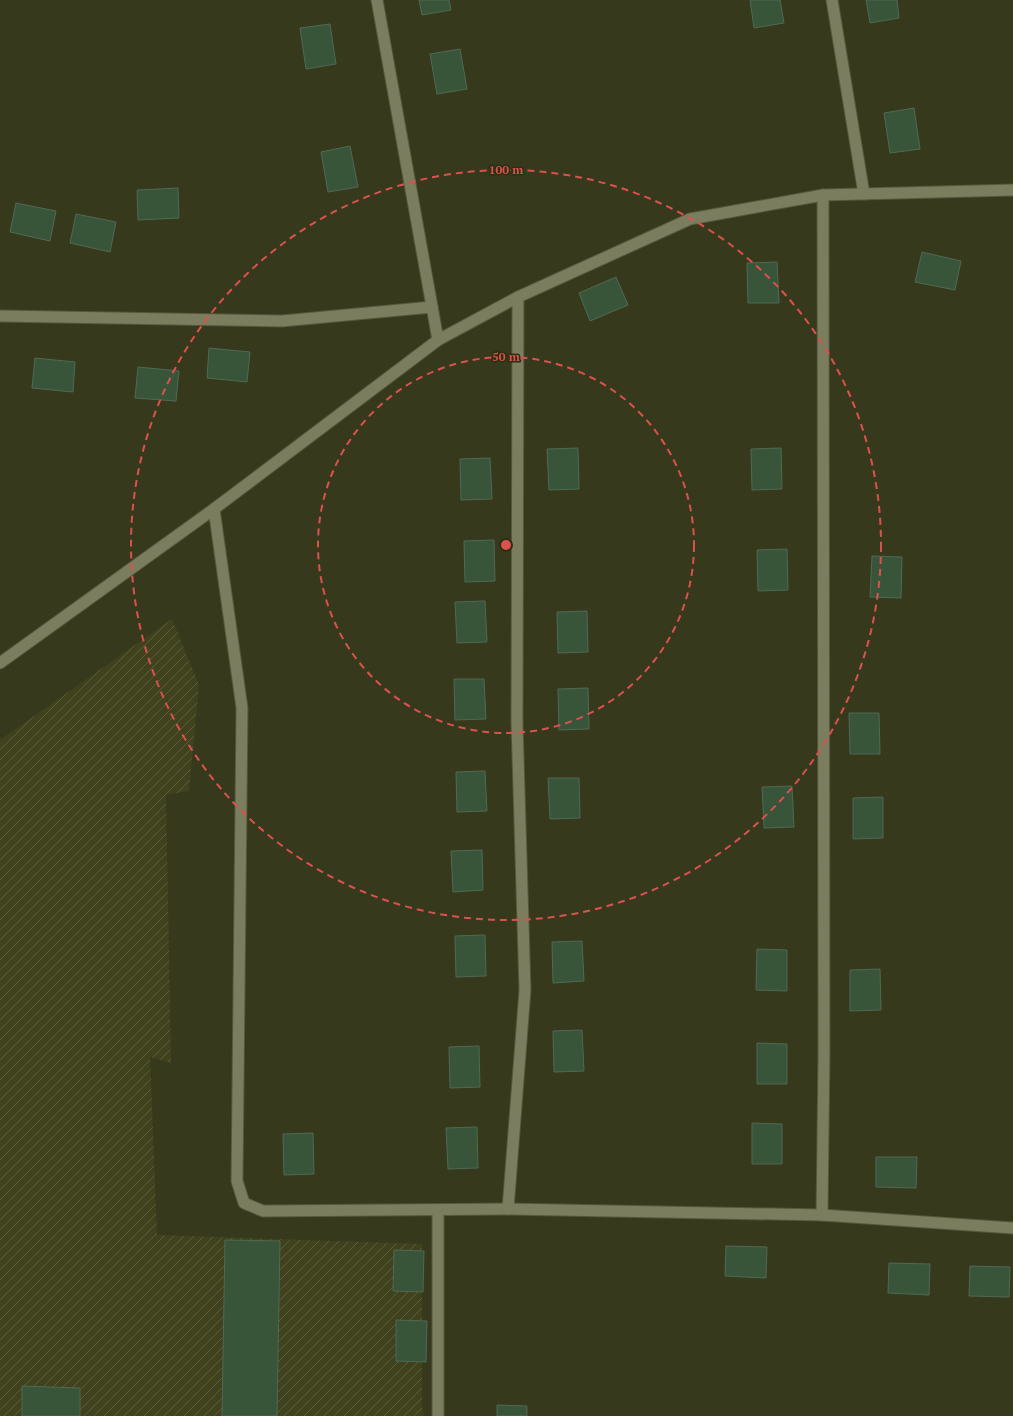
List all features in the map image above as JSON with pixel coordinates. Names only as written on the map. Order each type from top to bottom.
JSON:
[{"type":"street","points":[[377,0],[438,340]]},
{"type":"street","points":[[832,0],[864,194]]},
{"type":"street","points":[[0,663],[214,509],[438,340],[518,297],[690,218],[823,195],[1013,190]]},
{"type":"street","points":[[822,1214],[824,1052],[823,195]]},
{"type":"street","points":[[508,1209],[525,990],[516,723],[518,297]]},
{"type":"street","points":[[0,316],[282,321],[432,307]]},
{"type":"street","points":[[214,509],[242,708],[237,1181],[244,1203],[263,1211],[508,1209],[822,1214],[1013,1228]]},
{"type":"street","points":[[438,1210],[438,1416]]},
{"type":"shaded area","points":[[172,619],[199,685],[189,791],[166,795],[171,1063],[150,1057],[157,1235],[422,1244],[422,1407],[424,1416],[0,1416],[0,740]]},
{"type":"building","points":[[419,0],[449,0],[451,10],[422,15]]},
{"type":"building","points":[[750,0],[780,0],[784,23],[754,28]]},
{"type":"building","points":[[866,0],[897,0],[899,18],[870,23]]},
{"type":"building","points":[[330,24],[336,64],[306,69],[300,28]]},
{"type":"building","points":[[460,49],[467,89],[437,94],[430,54]]},
{"type":"building","points":[[914,108],[920,149],[890,153],[884,113]]},
{"type":"building","points":[[350,146],[358,187],[328,192],[321,152]]},
{"type":"building","points":[[178,188],[179,218],[138,220],[137,190]]},
{"type":"building","points":[[16,203],[56,211],[50,241],[10,232]]},
{"type":"building","points":[[76,214],[116,222],[110,252],[70,243]]},
{"type":"building","points":[[922,252],[961,261],[955,290],[915,282]]},
{"type":"building","points":[[777,262],[779,303],[748,303],[747,263]]},
{"type":"building","points":[[616,277],[628,305],[590,321],[579,293]]},
{"type":"building","points":[[209,348],[250,352],[247,382],[207,378]]},
{"type":"building","points":[[35,358],[75,362],[73,392],[32,388]]},
{"type":"building","points":[[138,367],[179,371],[176,401],[135,398]]},
{"type":"building","points":[[578,448],[579,489],[549,490],[547,449]]},
{"type":"building","points":[[781,448],[782,489],[752,490],[751,449]]},
{"type":"building","points":[[490,458],[492,499],[461,500],[460,459]]},
{"type":"building","points":[[494,540],[495,581],[465,582],[464,541]]},
{"type":"building","points":[[787,549],[788,590],[758,591],[757,550]]},
{"type":"building","points":[[872,556],[902,557],[901,598],[870,597]]},
{"type":"building","points":[[485,601],[487,642],[457,643],[455,602]]},
{"type":"building","points":[[587,611],[588,652],[558,653],[557,612]]},
{"type":"building","points":[[454,679],[484,679],[486,719],[455,720]]},
{"type":"building","points":[[588,688],[589,729],[559,730],[558,689]]},
{"type":"building","points":[[849,713],[879,713],[880,754],[850,754]]},
{"type":"building","points":[[485,771],[487,811],[457,812],[456,772]]},
{"type":"building","points":[[548,778],[579,778],[580,818],[550,819]]},
{"type":"building","points":[[792,786],[794,827],[764,828],[762,787]]},
{"type":"building","points":[[883,797],[883,838],[853,839],[853,798]]},
{"type":"building","points":[[482,850],[483,890],[453,892],[451,851]]},
{"type":"building","points":[[485,935],[486,976],[456,977],[455,936]]},
{"type":"building","points":[[582,941],[584,981],[553,983],[552,942]]},
{"type":"building","points":[[757,949],[787,950],[787,991],[756,990]]},
{"type":"building","points":[[880,969],[881,1010],[850,1011],[850,970]]},
{"type":"building","points":[[582,1030],[584,1071],[554,1072],[553,1031]]},
{"type":"building","points":[[757,1043],[787,1044],[787,1084],[757,1084]]},
{"type":"building","points":[[479,1046],[480,1087],[450,1088],[449,1047]]},
{"type":"building","points":[[752,1123],[782,1124],[782,1164],[752,1164]]},
{"type":"building","points":[[477,1127],[478,1168],[448,1169],[446,1128]]},
{"type":"building","points":[[313,1133],[314,1174],[284,1175],[283,1134]]},
{"type":"building","points":[[876,1157],[917,1157],[916,1188],[876,1187]]},
{"type":"building","points":[[225,1240],[280,1241],[277,1416],[222,1416]]},
{"type":"building","points":[[726,1246],[767,1247],[766,1278],[725,1276]]},
{"type":"building","points":[[394,1250],[424,1251],[423,1292],[393,1291]]},
{"type":"building","points":[[889,1263],[930,1264],[929,1295],[888,1293]]},
{"type":"building","points":[[970,1266],[1010,1267],[1009,1297],[969,1296]]},
{"type":"building","points":[[396,1320],[427,1321],[426,1362],[396,1361]]},
{"type":"building","points":[[22,1386],[80,1388],[80,1416],[22,1416]]},
{"type":"building","points":[[497,1405],[527,1406],[527,1416],[497,1416]]}]
